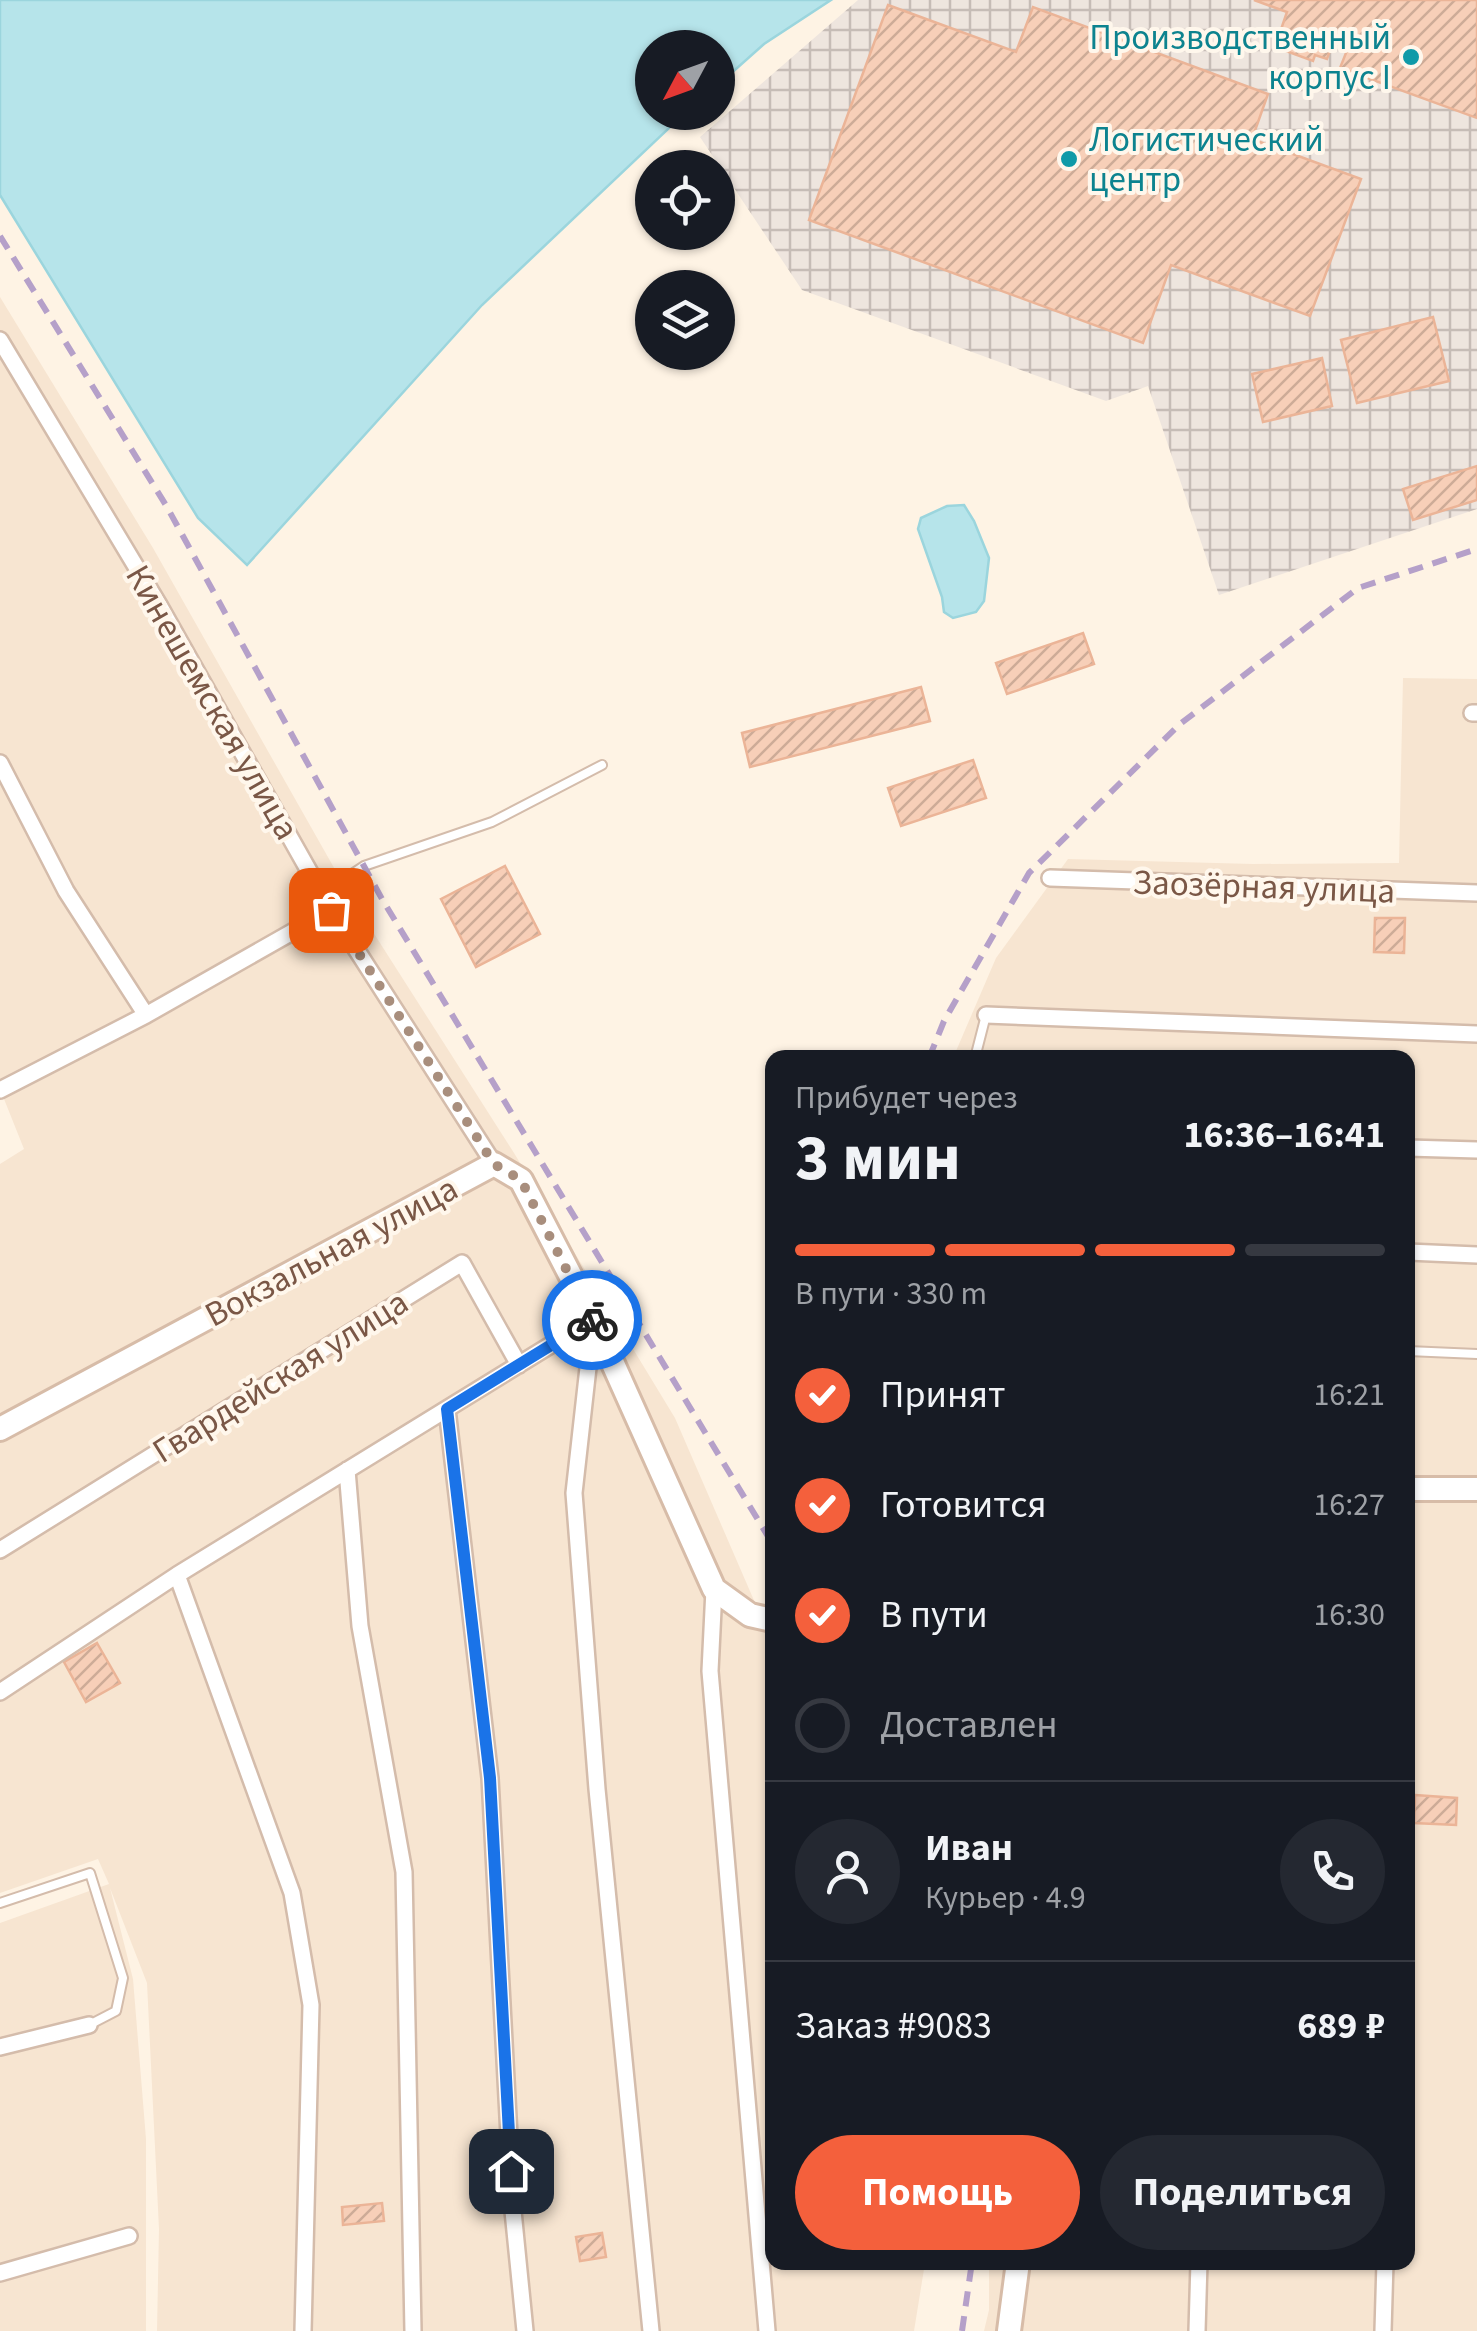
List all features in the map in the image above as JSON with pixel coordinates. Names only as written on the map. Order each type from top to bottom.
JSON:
[{"type":"main road","name":"Вокзальная улица","points":[[0,1430],[494,1164],[521,1180],[593,1319],[714,1589]]},
{"type":"main road","points":[[1415,1489],[1477,1489]]},
{"type":"main road","points":[[714,1589],[750,1615],[765,1618]]},
{"type":"main road","points":[[1009,2331],[1017,2270]]},
{"type":"street","name":"Кинешемская улица","points":[[0,340],[159,605],[331,910],[494,1164]]},
{"type":"street","points":[[0,763],[66,891],[146,1015]]},
{"type":"street","name":"Заозёрная улица","points":[[1050,878],[1477,893]]},
{"type":"street","points":[[0,1090],[146,1015],[331,910]]},
{"type":"street","points":[[986,1016],[1477,1034]]},
{"type":"street","points":[[1415,1148],[1477,1150]]},
{"type":"street","points":[[1415,1252],[1477,1255]]},
{"type":"street","name":"Гвардейская улица","points":[[0,1550],[462,1263],[519,1364]]},
{"type":"street","points":[[0,1692],[177,1575],[593,1319]]},
{"type":"street","points":[[593,1319],[574,1494],[597,1789],[651,2331]]},
{"type":"street","points":[[447,1409],[490,1778],[513,2211],[524,2331]]},
{"type":"street","points":[[347,1470],[360,1626],[404,1872],[413,2331]]},
{"type":"street","points":[[177,1575],[292,1894],[311,2005],[303,2331]]},
{"type":"street","points":[[714,1589],[710,1672],[768,2331]]},
{"type":"street","points":[[0,2047],[88,2024]]},
{"type":"street","points":[[0,2273],[129,2236]]},
{"type":"street","points":[[1198,2331],[1199,2270]]},
{"type":"street","points":[[1383,2331],[1385,2270]]},
{"type":"lane","points":[[322,894],[364,866],[492,822],[602,766]]},
{"type":"lane","points":[[977,1050],[986,1016]]},
{"type":"lane","points":[[1415,1351],[1477,1354]]},
{"type":"lane","points":[[0,1903],[90,1872],[122,1978],[116,2011],[88,2024]]},
{"type":"shaded area","points":[[858,0],[1477,0],[1477,509],[1219,595],[1148,386],[1106,401],[802,290],[735,190],[735,150],[709,150],[700,137],[708,130],[735,130],[735,107]]},
{"type":"shaded area","points":[[0,297],[153,548],[350,896],[514,1153],[675,1418],[765,1626],[765,2270],[924,2270],[914,2331],[157,2331],[159,2229],[147,1983],[110,1888],[133,1979],[146,2139],[146,2331],[0,2331],[0,1923],[109,1884],[98,1859],[0,1893],[0,1164],[24,1149],[0,1089]]},
{"type":"shaded area","points":[[1403,678],[1477,679],[1477,2331],[984,2331],[989,2310],[989,2270],[1415,2270],[1415,1050],[956,1050],[996,958],[1068,859],[1399,863]]},
{"type":"water","points":[[0,0],[831,0],[764,44],[735,70],[735,30],[635,30],[635,130],[667,130],[646,150],[635,150],[635,160],[482,305],[247,565],[198,518],[0,195]]},
{"type":"water","points":[[964,505],[989,558],[984,601],[976,612],[953,618],[944,612],[918,529],[921,518],[947,506]]},
{"type":"building","name":"Производственный корпус I","points":[[1254,0],[1477,0],[1477,118],[1340,68],[1348,48],[1333,42],[1327,59],[1315,55],[1313,61],[1275,47],[1287,12]]},
{"type":"building","name":"Логистический центр","points":[[888,5],[1016,52],[1033,7],[1268,94],[1252,139],[1361,179],[1310,316],[1171,265],[1143,343],[809,220]]},
{"type":"building","points":[[1433,317],[1449,381],[1357,403],[1341,340]]},
{"type":"building","points":[[1322,358],[1332,406],[1263,422],[1252,374]]},
{"type":"building","points":[[1477,466],[1477,500],[1413,520],[1403,489]]},
{"type":"building","points":[[1083,633],[1094,664],[1007,694],[996,663]]},
{"type":"building","points":[[921,687],[930,721],[750,767],[742,733]]},
{"type":"building","points":[[973,760],[986,798],[901,826],[888,788]]},
{"type":"building","points":[[505,866],[540,934],[476,967],[441,899]]},
{"type":"building","points":[[1375,918],[1405,918],[1404,953],[1374,952]]},
{"type":"building","points":[[97,1643],[120,1683],[86,1702],[64,1662]]},
{"type":"building","points":[[1415,1795],[1457,1798],[1456,1825],[1415,1823]]},
{"type":"building","points":[[382,2203],[384,2221],[343,2225],[342,2207]]},
{"type":"building","points":[[602,2233],[606,2257],[580,2261],[576,2237]]},
{"type":"railway","points":[[0,236],[167,507],[382,899],[765,1531]]},
{"type":"railway","points":[[932,1050],[944,1021],[1029,873],[1180,724],[1358,588],[1477,549]]},
{"type":"railway","points":[[962,2331],[971,2270]]},
{"type":"way so far","points":[[331,910],[494,1164],[521,1180],[592,1320]]},
{"type":"place","name":"Производственный корпус I","points":[[1411,57]]},
{"type":"place","name":"Логистический центр","points":[[1069,159]]},
{"type":"route","points":[[511,2171],[490,1778],[447,1409],[592,1320]]}]
